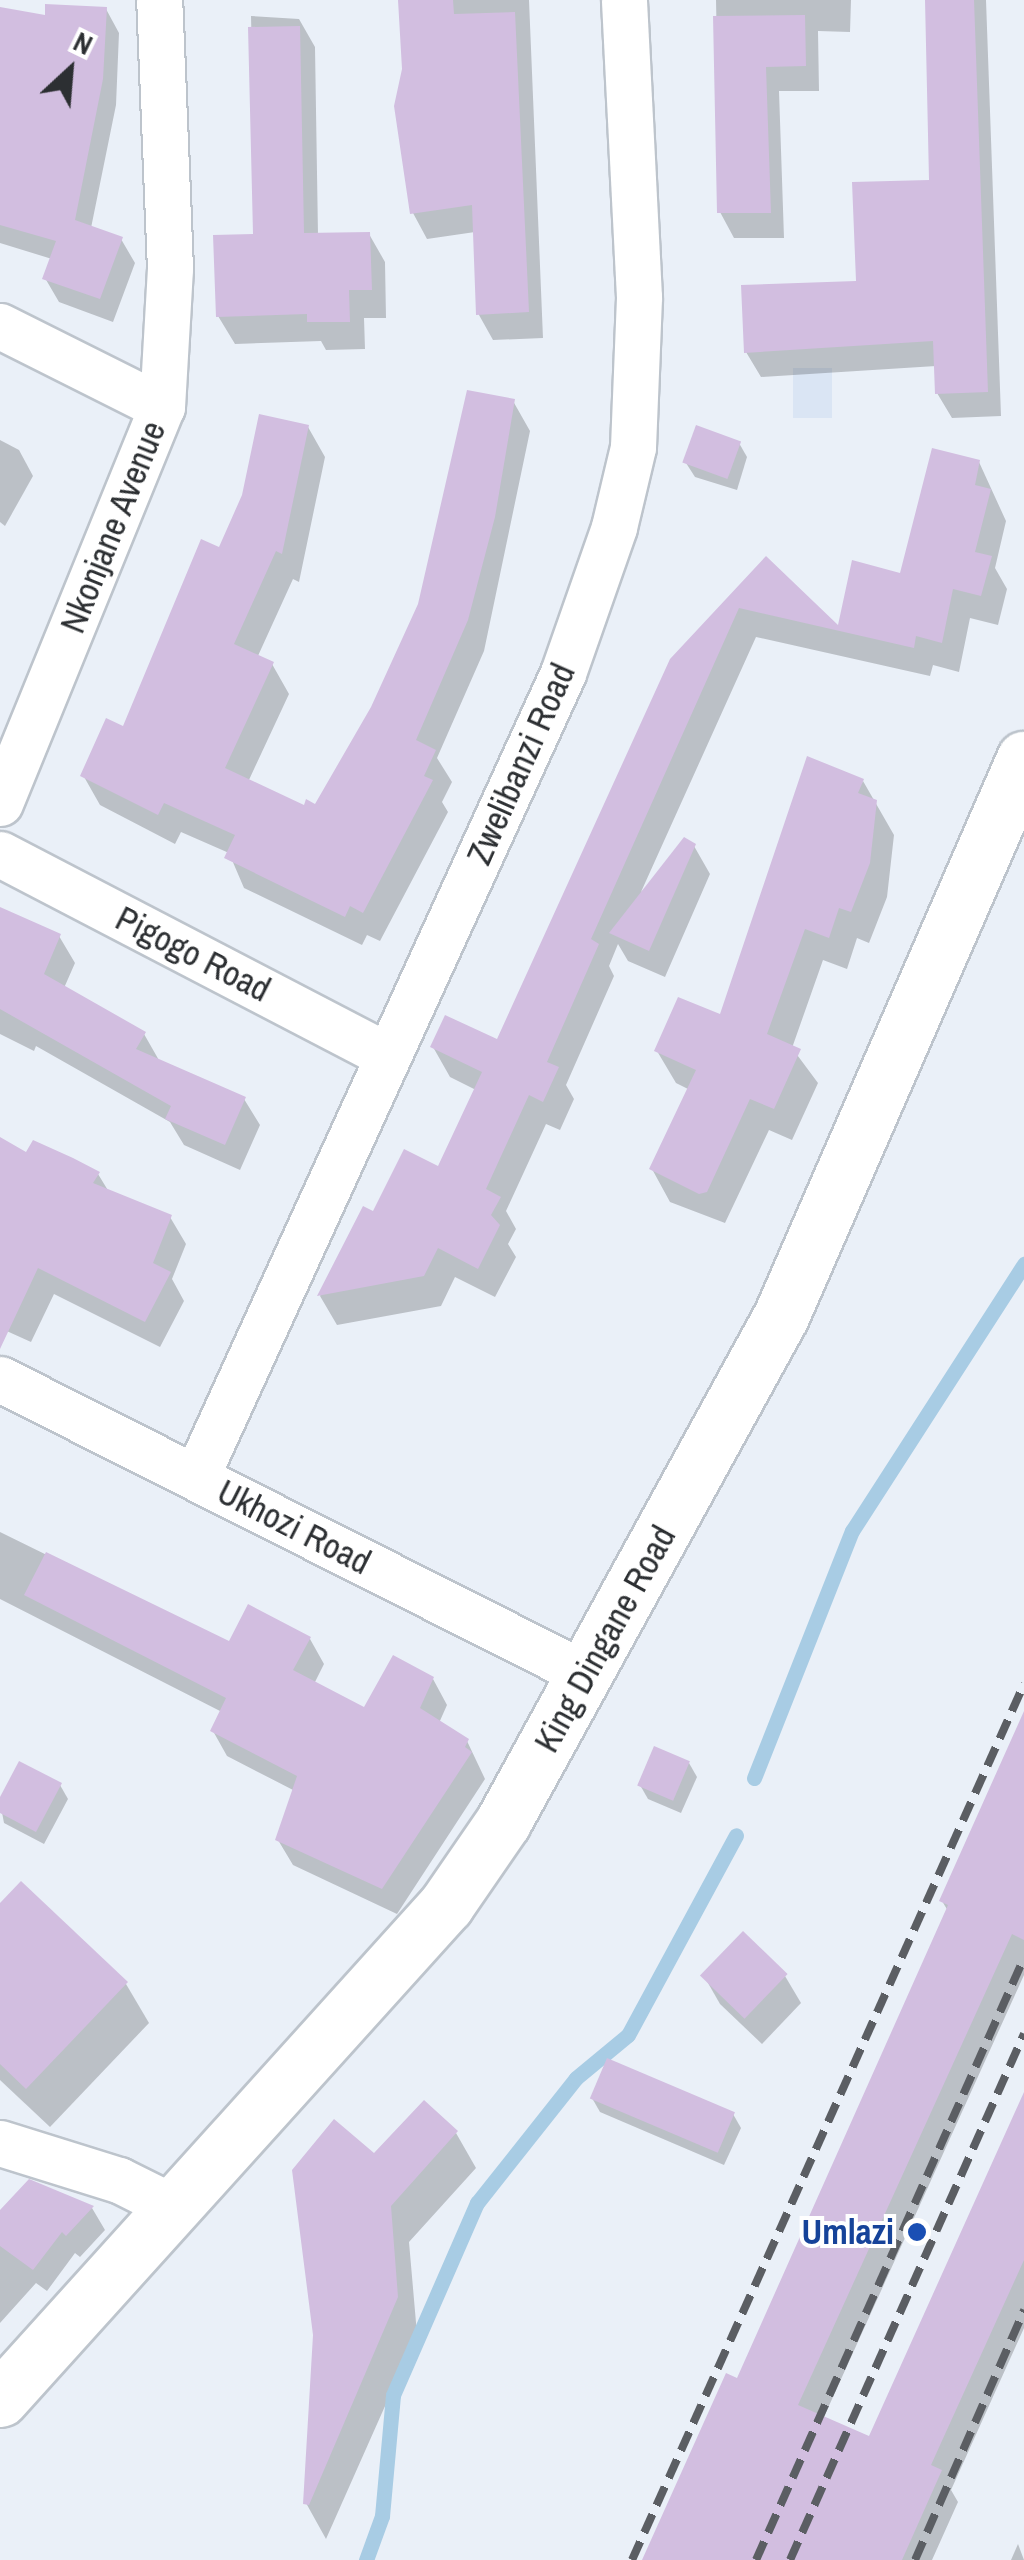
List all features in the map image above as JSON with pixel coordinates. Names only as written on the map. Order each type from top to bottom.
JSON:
[{"type":"street","name":"Nkonjane Avenue","points":[[0,803],[162,407],[170,269],[159,0]]},
{"type":"street","name":"Zwelibanzi Road","points":[[196,1478],[385,1054],[563,673],[626,479],[639,297],[624,0]]},
{"type":"street","points":[[0,326],[162,407]]},
{"type":"street","name":"King Dingane Road","points":[[0,2399],[446,1906],[587,1675],[781,1316],[1024,759]]},
{"type":"street","name":"Pigogo Road","points":[[0,854],[385,1054]]},
{"type":"street","name":"Ukhozi Road","points":[[0,1378],[587,1675]]},
{"type":"street","points":[[0,2143],[119,2180],[176,2208]]},
{"type":"shaded area","points":[[793,368],[832,368],[832,418],[793,418]]},
{"type":"building","points":[[398,0],[453,0],[454,14],[515,12],[529,312],[476,315],[472,205],[410,214],[394,106],[402,69]]},
{"type":"building","points":[[925,0],[974,0],[988,392],[935,394],[933,341],[744,353],[741,285],[856,281],[852,182],[929,180]]},
{"type":"building","points":[[45,4],[107,7],[103,79],[75,220],[123,237],[100,299],[42,279],[56,241],[0,225],[0,7],[45,15]]},
{"type":"building","points":[[805,15],[806,66],[766,67],[771,213],[717,213],[713,16]]},
{"type":"building","points":[[300,26],[304,233],[370,232],[372,290],[349,290],[350,322],[307,322],[307,314],[216,317],[213,235],[253,234],[248,27]]},
{"type":"building","points":[[467,390],[515,399],[495,517],[468,620],[416,740],[436,750],[424,776],[433,780],[363,913],[350,906],[345,917],[224,858],[235,835],[164,803],[158,815],[80,776],[106,718],[123,726],[201,539],[219,547],[242,495],[259,414],[309,425],[282,554],[276,551],[234,644],[274,662],[225,768],[304,805],[306,799],[315,804],[371,707],[418,604]]},
{"type":"building","points":[[696,425],[741,441],[727,479],[682,463]]},
{"type":"building","points":[[932,448],[980,460],[975,485],[991,489],[975,552],[992,556],[981,596],[953,589],[942,643],[916,636],[914,648],[739,608],[591,939],[599,944],[547,1062],[559,1067],[543,1102],[529,1095],[486,1189],[501,1197],[491,1215],[500,1225],[478,1269],[438,1248],[424,1276],[317,1296],[363,1206],[373,1211],[404,1149],[438,1166],[482,1072],[430,1047],[445,1015],[497,1039],[670,659],[766,556],[838,625],[852,560],[900,573]]},
{"type":"building","points":[[807,756],[864,779],[858,793],[877,800],[870,863],[851,912],[839,908],[829,938],[805,929],[767,1034],[801,1049],[774,1109],[750,1099],[707,1192],[699,1194],[649,1169],[696,1070],[654,1051],[678,997],[720,1014]]},
{"type":"building","points":[[684,837],[696,844],[649,951],[609,933]]},
{"type":"building","points":[[0,907],[61,934],[44,974],[146,1032],[136,1049],[246,1097],[225,1145],[165,1119],[171,1106],[0,1009]]},
{"type":"building","points":[[0,1137],[26,1152],[33,1140],[73,1158],[100,1172],[93,1183],[172,1215],[153,1263],[171,1272],[145,1322],[38,1268],[0,1349]]},
{"type":"building","points":[[46,1552],[229,1641],[248,1604],[311,1637],[293,1670],[364,1707],[393,1655],[434,1677],[420,1708],[469,1739],[465,1747],[472,1752],[382,1889],[275,1840],[297,1776],[210,1731],[226,1698],[24,1595]]},
{"type":"building","points":[[1024,1711],[1024,1940],[1012,1934],[798,2405],[869,2436],[1024,2092],[1024,2260],[931,2465],[942,2470],[902,2560],[642,2560],[726,2373],[737,2378],[948,1905],[939,1901]]},
{"type":"building","points":[[654,1746],[690,1761],[673,1801],[637,1786]]},
{"type":"building","points":[[19,1761],[62,1783],[36,1832],[0,1813],[0,1797]]},
{"type":"building","points":[[21,1881],[128,1982],[26,2089],[0,2064],[0,1903]]},
{"type":"building","points":[[743,1931],[788,1974],[745,2019],[700,1976]]},
{"type":"building","points":[[607,2058],[735,2112],[718,2153],[590,2099]]},
{"type":"building","points":[[424,2100],[458,2131],[391,2206],[398,2297],[309,2505],[303,2504],[313,2335],[292,2170],[334,2119],[374,2153]]},
{"type":"building","points":[[29,2179],[94,2206],[66,2236],[62,2232],[33,2270],[0,2246],[0,2210]]},
{"type":"waterway","points":[[754,1778],[852,1531],[1024,1264]]},
{"type":"waterway","points":[[366,2560],[382,2516],[393,2395],[477,2203],[576,2078],[628,2035],[736,1835]]},
{"type":"railway","points":[[632,2560],[1024,1684]]},
{"type":"railway","points":[[756,2560],[1024,1958]]},
{"type":"railway","points":[[790,2560],[1024,2034]]},
{"type":"railway","points":[[915,2560],[1024,2310]]},
{"type":"place","name":"Umlazi","points":[[917,2232]]}]
